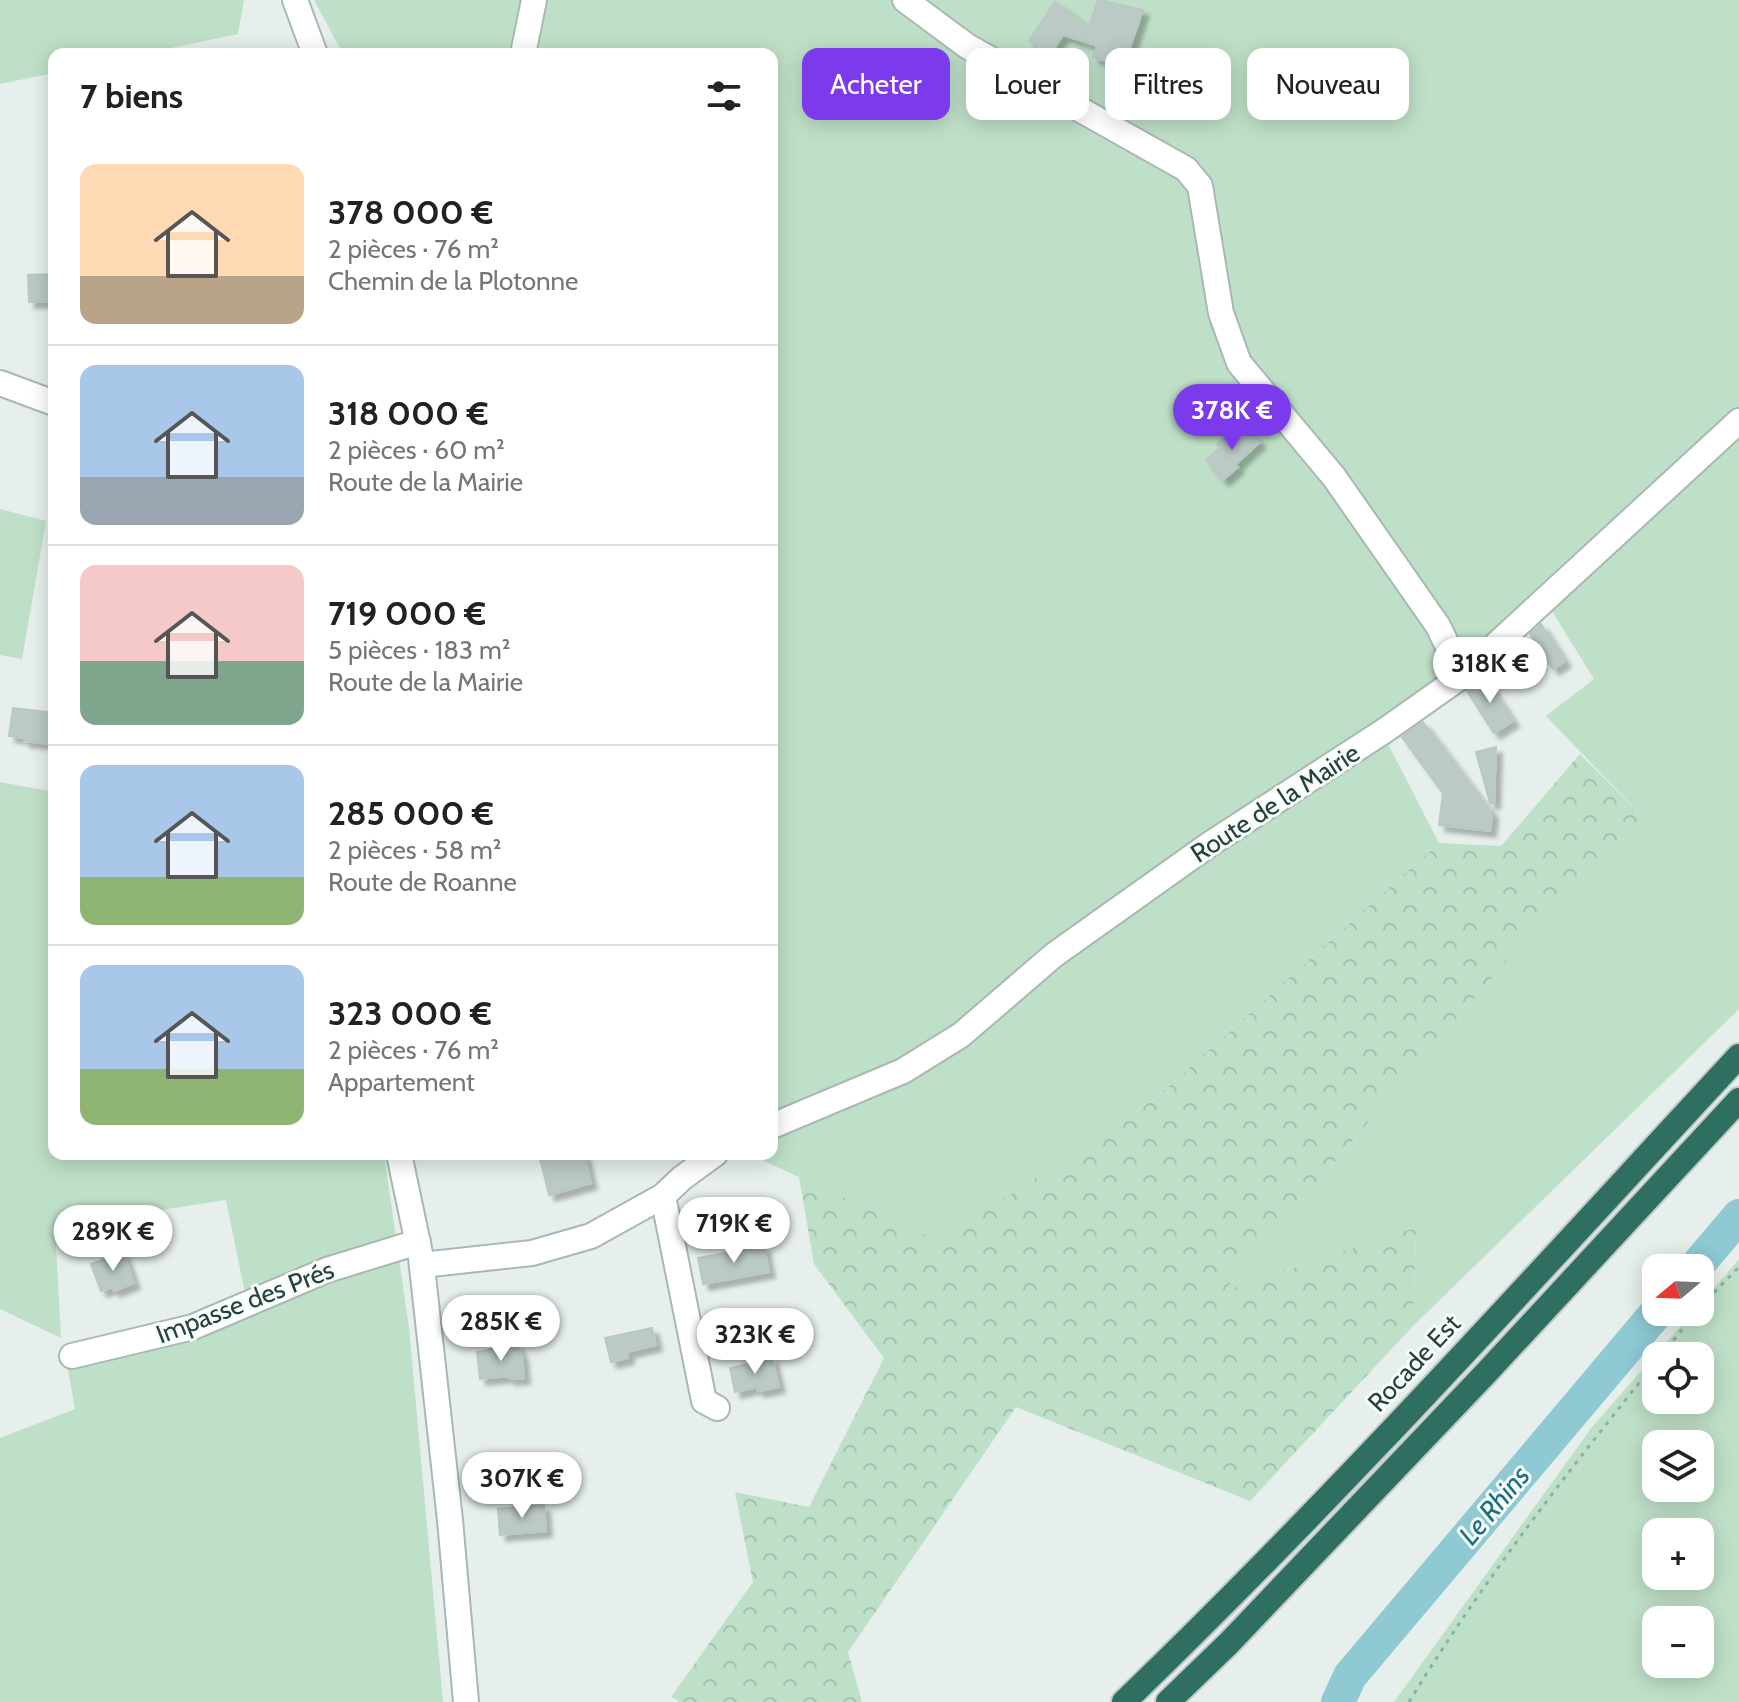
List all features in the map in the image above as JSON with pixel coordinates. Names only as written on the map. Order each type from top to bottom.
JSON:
[{"type":"highway","name":"Rocade Est","points":[[1124,1702],[1209,1620],[1467,1349],[1739,1056]]},
{"type":"highway","points":[[1168,1702],[1229,1643],[1487,1372],[1739,1100]]},
{"type":"street","points":[[295,0],[313,48]]},
{"type":"street","points":[[524,48],[534,0]]},
{"type":"street","points":[[905,0],[967,46],[1186,169],[1200,186],[1221,313],[1239,363],[1334,477],[1438,626],[1462,676]]},
{"type":"street","points":[[0,383],[48,401]]},
{"type":"street","name":"Route de la Mairie","points":[[778,1123],[903,1071],[961,1035],[1067,945],[1210,844],[1384,731],[1462,676],[1739,421]]},
{"type":"street","points":[[400,1160],[420,1254],[450,1520],[466,1702]]},
{"type":"street","points":[[420,1254],[532,1253],[591,1236],[663,1196],[680,1166]]},
{"type":"street","points":[[663,1196],[704,1401],[717,1408]]},
{"type":"street","name":"Impasse des Prés","points":[[72,1356],[193,1327],[327,1270],[420,1254]]},
{"type":"path","points":[[1714,1293],[1739,1267]]},
{"type":"path","points":[[1672,1342],[1685,1326]]},
{"type":"path","points":[[1409,1702],[1500,1564],[1642,1380]]},
{"type":"green space","points":[[0,0],[244,0],[238,34],[171,48],[48,48],[48,74],[0,84]]},
{"type":"green space","points":[[314,0],[1739,0],[1739,1009],[1413,1326],[1416,1229],[1223,1292],[1540,922],[1644,818],[1546,716],[1594,679],[1550,608],[1386,740],[1439,843],[1155,1099],[940,1243],[762,1160],[778,1160],[778,48],[340,48]]},
{"type":"green space","points":[[0,509],[46,521],[22,659],[0,655]]},
{"type":"green space","points":[[1580,754],[1644,818],[1540,922],[1224,1291],[1416,1228],[1413,1326],[1250,1501],[1016,1407],[848,1652],[862,1702],[680,1702],[671,1697],[753,1582],[735,1492],[809,1507],[884,1358],[814,1264],[799,1177],[940,1242],[1155,1099],[1439,843],[1501,846]]},
{"type":"green space","points":[[0,782],[48,791],[48,1160],[385,1160],[409,1328],[443,1702],[0,1702],[0,1438],[75,1409],[67,1365],[249,1313],[226,1200],[55,1226],[61,1338],[0,1309]]},
{"type":"green space","points":[[1739,1259],[1739,1702],[1394,1702],[1592,1427],[1642,1370],[1642,1414],[1714,1414],[1714,1342],[1667,1342],[1681,1326],[1714,1326],[1714,1288]]},
{"type":"building","points":[[1098,0],[1143,10],[1130,48],[1105,48],[1105,61],[1093,57],[1097,46],[1063,35],[1055,48],[1040,48],[1029,41],[1055,2],[1089,26]]},
{"type":"building","points":[[48,274],[48,301],[29,302],[28,275]]},
{"type":"building","points":[[1238,426],[1243,432],[1247,429],[1260,442],[1223,480],[1206,460],[1220,448],[1217,444]]},
{"type":"building","points":[[1541,624],[1565,661],[1553,669],[1530,634]]},
{"type":"building","points":[[1484,676],[1513,721],[1494,733],[1467,691]]},
{"type":"building","points":[[13,708],[48,712],[48,744],[9,736]]},
{"type":"building","points":[[1423,722],[1492,813],[1490,831],[1439,825],[1443,793],[1402,737]]},
{"type":"building","points":[[1496,747],[1494,803],[1490,803],[1476,752]]},
{"type":"building","points":[[540,1160],[585,1160],[591,1183],[549,1195]]},
{"type":"building","points":[[764,1246],[769,1272],[703,1284],[698,1258]]},
{"type":"building","points":[[123,1252],[134,1283],[114,1291],[112,1287],[101,1291],[91,1264]]},
{"type":"building","points":[[652,1328],[656,1345],[627,1352],[628,1358],[611,1362],[605,1338]]},
{"type":"building","points":[[517,1344],[522,1355],[524,1378],[480,1379],[477,1352]]},
{"type":"building","points":[[772,1358],[779,1387],[758,1391],[757,1387],[735,1392],[730,1368]]},
{"type":"building","points":[[544,1505],[546,1531],[500,1535],[498,1509]]},
{"type":"waterway","name":"Le Rhins","points":[[1707,1254],[1739,1216]]},
{"type":"waterway","name":"Le Rhins","points":[[1338,1702],[1350,1676],[1645,1326]]}]
